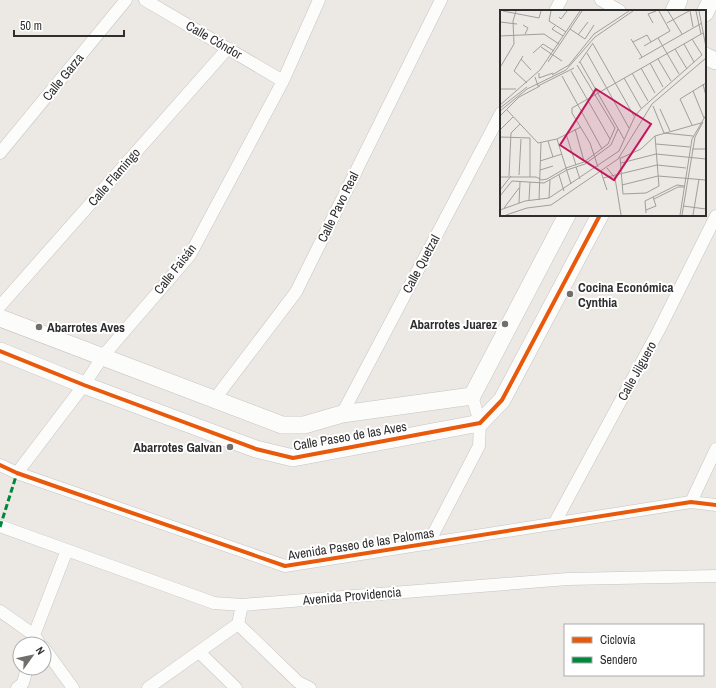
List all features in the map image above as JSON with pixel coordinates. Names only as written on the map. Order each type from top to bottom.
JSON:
[{"type":"street","name":"Calle Garza","points":[[0,153],[126,0]]},
{"type":"street","name":"Calle Cóndor","points":[[145,0],[282,81]]},
{"type":"street","name":"Calle Faisán","points":[[17,473],[84,385],[104,356],[190,255],[282,81],[319,0]]},
{"type":"street","name":"Calle Pavo Real","points":[[214,400],[296,292],[441,0]]},
{"type":"street","points":[[556,10],[561,0]]},
{"type":"street","points":[[601,0],[618,10]]},
{"type":"street","points":[[674,10],[679,0]]},
{"type":"street","points":[[706,11],[711,0]]},
{"type":"street","name":"Calle Flamingo","points":[[0,306],[228,48]]},
{"type":"street","points":[[706,56],[716,61]]},
{"type":"street","name":"Calle Quetzal","points":[[342,414],[500,115]]},
{"type":"street","points":[[428,544],[479,446],[480,423],[472,396],[566,216]]},
{"type":"street","points":[[480,423],[502,400],[599,216]]},
{"type":"street","name":"Calle Jilguero","points":[[554,524],[659,330],[716,216]]},
{"type":"street","name":"Calle Paseo de las Aves","points":[[0,318],[104,356],[214,400],[282,425],[304,425],[342,414],[472,396]]},
{"type":"street","name":"Calle Paseo de las Aves","points":[[0,351],[84,385],[256,449],[293,458],[480,423]]},
{"type":"street","points":[[691,502],[716,449]]},
{"type":"street","name":"Avenida Paseo de las Palomas","points":[[0,465],[17,473],[285,566],[691,502],[716,505]]},
{"type":"street","name":"Avenida Providencia","points":[[0,527],[214,603],[242,605],[568,579],[716,576]]},
{"type":"street","points":[[38,636],[67,550]]},
{"type":"street","points":[[148,688],[238,624],[242,605]]},
{"type":"street","points":[[0,611],[30,636]]},
{"type":"street","points":[[238,624],[298,682],[310,688]]},
{"type":"street","points":[[199,652],[236,688]]},
{"type":"street","points":[[52,659],[73,688]]},
{"type":"street","points":[[17,688],[23,683],[24,676]]},
{"type":"marked path","points":[[0,527],[17,473]]},
{"type":"cycle path","points":[[0,351],[84,385],[256,449],[293,458],[480,423],[502,400],[599,216]]},
{"type":"cycle path","points":[[0,465],[17,473],[285,566],[691,502],[716,505]]},
{"type":"place","name":"Cocina Económica Cynthia","points":[[570,294]]},
{"type":"place","name":"Abarrotes Juarez","points":[[505,324]]},
{"type":"place","name":"Abarrotes Aves","points":[[39,327]]},
{"type":"place","name":"Abarrotes Galvan","points":[[230,447]]}]
